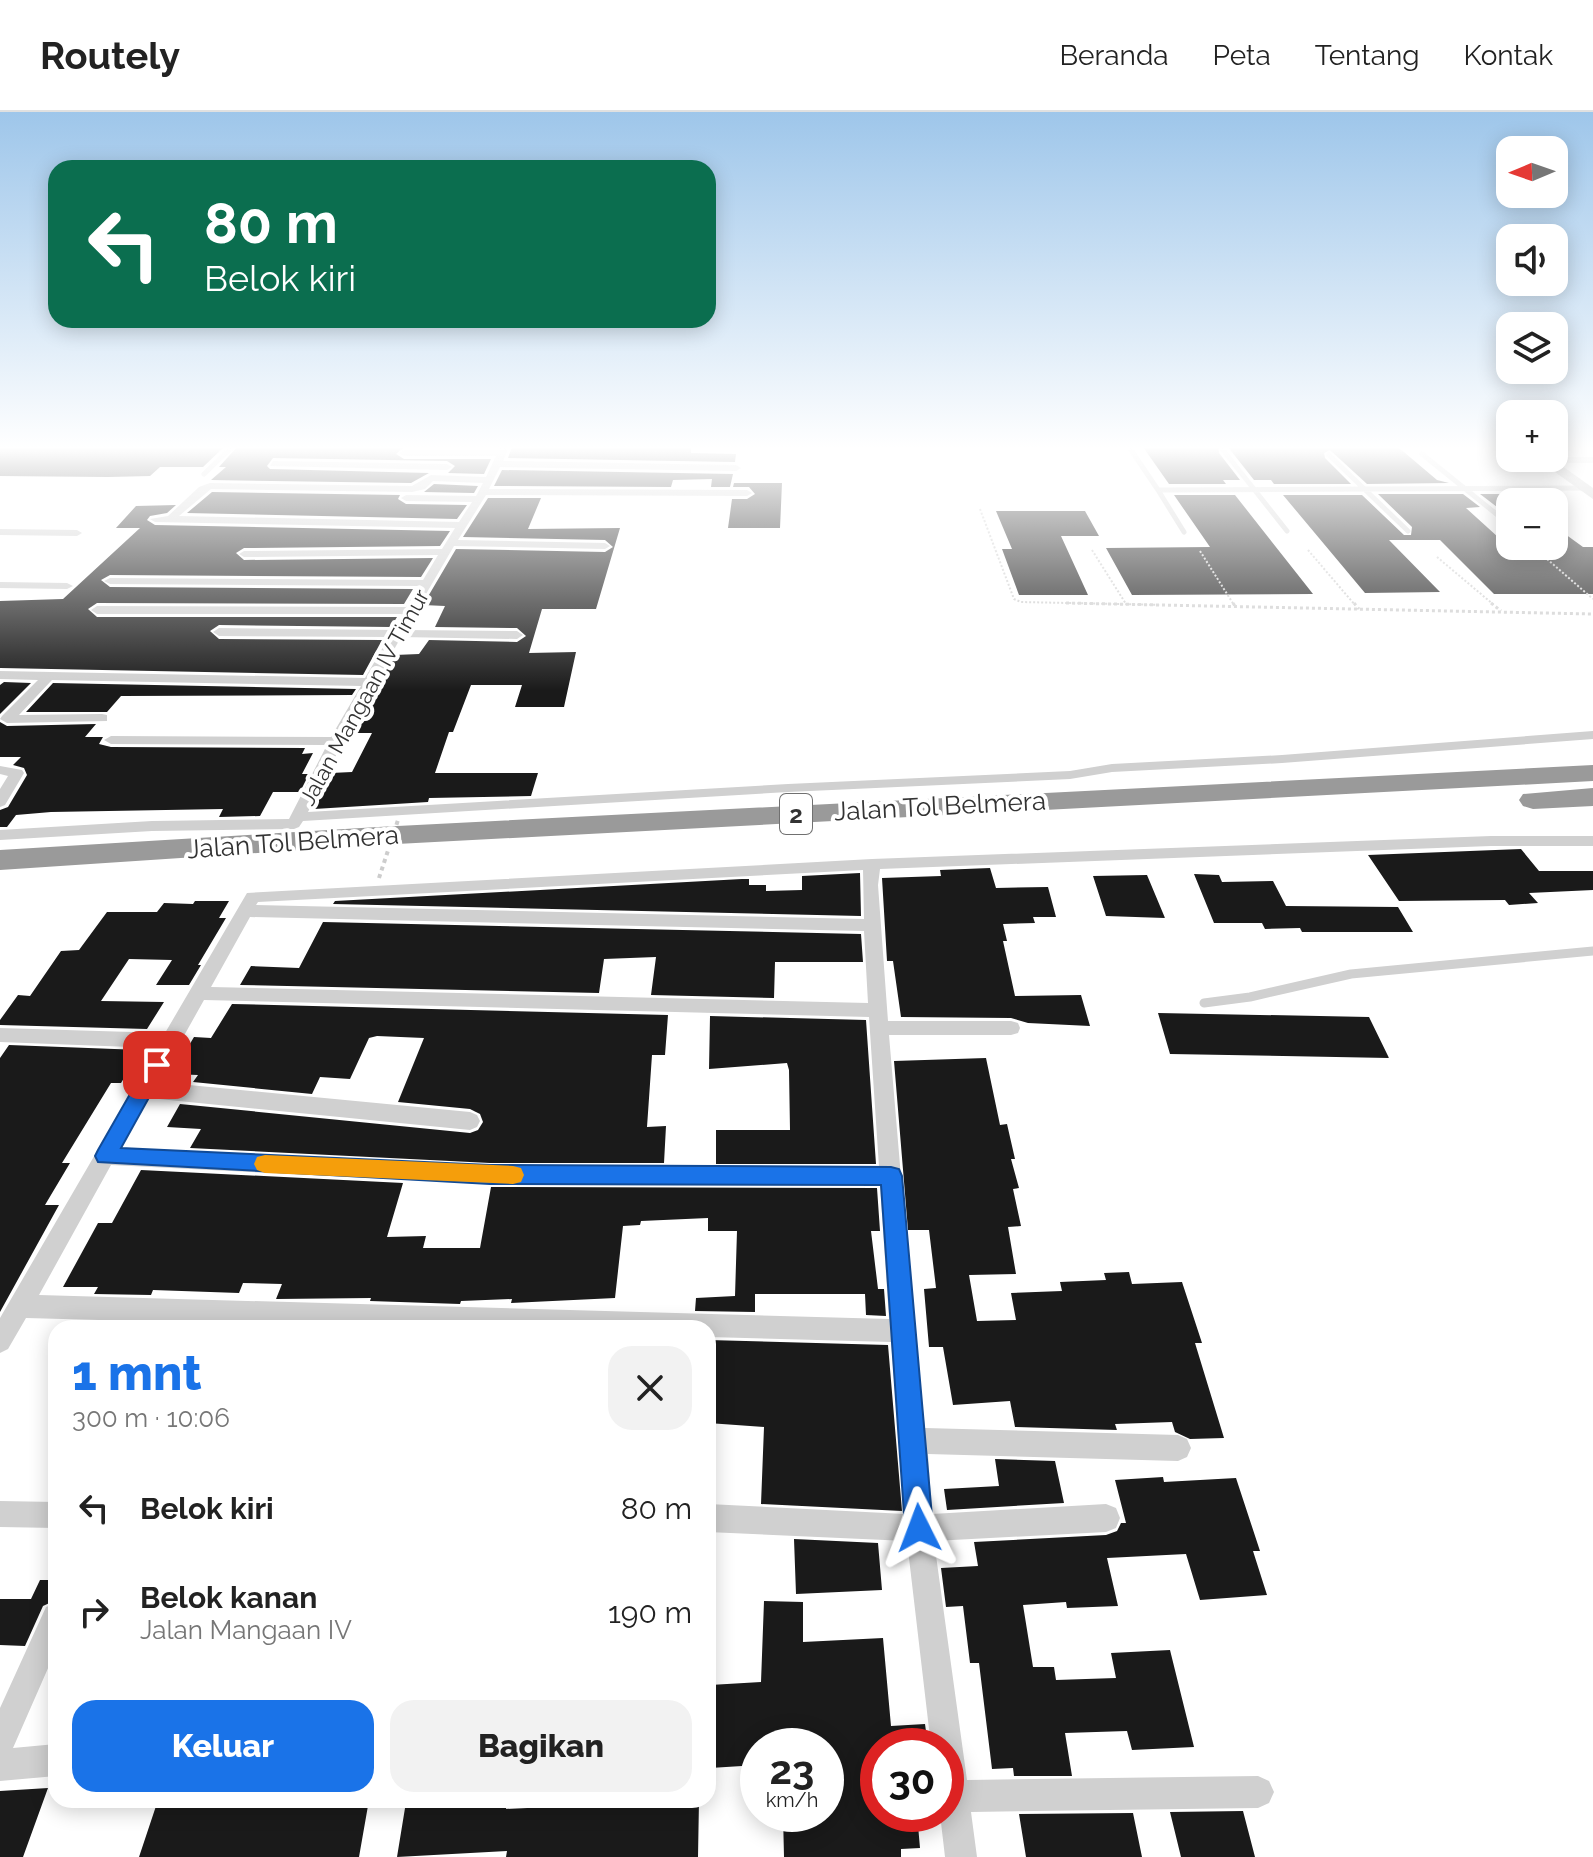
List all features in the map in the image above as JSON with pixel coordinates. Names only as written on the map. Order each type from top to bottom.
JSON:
[{"type":"highway","name":"Jalan Tol Belmera","points":[[0,860],[378,836],[1593,773]]},
{"type":"highway","name":"Jalan Tol Belmera","points":[[0,882],[264,864],[1593,797]]},
{"type":"street","name":"Jalan Mangaan IV Timur","points":[[296,820],[336,741],[426,583],[461,528]]},
{"type":"street","points":[[0,532],[77,533]]},
{"type":"street","points":[[244,554],[605,546]]},
{"type":"street","points":[[110,581],[426,583]]},
{"type":"street","points":[[0,585],[67,586]]},
{"type":"street","points":[[97,610],[412,611]]},
{"type":"street","points":[[219,632],[517,635]]},
{"type":"street","points":[[0,675],[371,682]]},
{"type":"street","points":[[47,678],[7,719],[102,718]]},
{"type":"street","points":[[0,835],[1077,774],[1112,768],[1296,758],[1593,735]]},
{"type":"street","points":[[111,740],[336,741]]},
{"type":"street","points":[[0,770],[17,773],[0,802]]},
{"type":"street","points":[[251,900],[872,864],[1491,841],[1593,841]]},
{"type":"street","points":[[872,864],[879,1019],[902,1331],[914,1441],[919,1528],[945,1728]]},
{"type":"street","points":[[251,900],[873,925]]},
{"type":"street","points":[[0,1341],[251,900]]},
{"type":"street","points":[[198,993],[879,1019],[1011,1028]]},
{"type":"street","points":[[0,1035],[171,1041]]},
{"type":"street","points":[[144,1089],[470,1121]]},
{"type":"street","points":[[105,1156],[490,1175],[891,1176]]},
{"type":"street","points":[[20,1306],[347,1320]]},
{"type":"street","points":[[716,1328],[902,1331]]},
{"type":"street","points":[[914,1441],[1178,1448]]},
{"type":"street","points":[[0,1514],[48,1515]]},
{"type":"street","points":[[716,1518],[919,1528],[1106,1518]]},
{"type":"street","points":[[0,1743],[48,1635]]},
{"type":"street","points":[[0,1765],[48,1761]]},
{"type":"street","points":[[964,1796],[1258,1792]]},
{"type":"street","points":[[958,1832],[961,1857]]},
{"type":"lane","points":[[1182,528],[1184,532]]},
{"type":"lane","points":[[1204,1003],[1250,997],[1351,974],[1593,951]]},
{"type":"path","points":[[987,528],[1014,599],[1031,603],[1593,614]]},
{"type":"path","points":[[1092,550],[1126,604]]},
{"type":"path","points":[[1308,550],[1359,609]]},
{"type":"path","points":[[1200,551],[1235,606]]},
{"type":"path","points":[[1437,557],[1503,612]]},
{"type":"path","points":[[1548,560],[1593,599]]},
{"type":"path","points":[[379,878],[398,820]]},
{"type":"building","points":[[140,528],[450,531],[440,546],[244,548],[236,553],[244,560],[433,558],[421,577],[110,575],[101,580],[110,587],[413,589],[404,604],[97,603],[88,609],[97,617],[397,617],[391,627],[219,625],[210,631],[219,639],[382,640],[363,675],[0,668],[0,601],[63,599]]},
{"type":"building","points":[[468,528],[620,528],[596,609],[542,609],[529,653],[576,652],[564,707],[515,707],[522,685],[471,685],[453,732],[449,732],[435,773],[538,773],[531,796],[429,798],[428,802],[314,809],[331,773],[352,772],[372,733],[357,733],[376,695],[372,695],[395,655],[419,654],[429,640],[517,642],[526,636],[517,628],[435,627],[445,606],[423,605],[456,549],[605,552],[613,547],[605,540],[463,537]]},
{"type":"building","points":[[1003,528],[1095,528],[1099,536],[1061,536],[1088,595],[1019,595],[1002,549],[1012,549]]},
{"type":"building","points":[[1197,528],[1261,528],[1313,594],[1132,595],[1106,548],[1210,547]]},
{"type":"building","points":[[1311,528],[1397,528],[1404,535],[1411,535],[1412,528],[1489,528],[1496,535],[1496,560],[1568,560],[1568,536],[1583,547],[1593,547],[1593,594],[1494,594],[1440,540],[1389,540],[1440,592],[1365,593]]},
{"type":"building","points":[[4,682],[31,683],[0,714],[0,685]]},
{"type":"building","points":[[53,683],[356,689],[352,695],[121,696],[107,712],[26,712]]},
{"type":"building","points":[[0,722],[7,726],[96,724],[85,737],[103,737],[99,744],[111,747],[305,748],[302,754],[313,753],[302,774],[309,774],[300,792],[273,792],[260,816],[219,817],[223,809],[51,812],[16,815],[7,827],[0,827],[0,810],[8,807],[27,775],[24,768],[13,765],[21,757],[0,757]]},
{"type":"building","points":[[1521,849],[1539,871],[1593,871],[1593,890],[1529,893],[1538,903],[1509,905],[1505,900],[1399,901],[1368,855]]},
{"type":"building","points":[[990,868],[996,888],[1048,887],[1056,917],[1033,917],[1035,923],[1003,924],[1007,941],[1003,941],[1015,996],[1081,995],[1090,1026],[1028,1023],[1011,1018],[901,1017],[893,961],[887,961],[882,878],[941,876],[940,870]]},
{"type":"building","points":[[860,873],[861,916],[333,904],[335,901],[742,879],[749,879],[749,885],[766,885],[766,891],[802,890],[802,876]]},
{"type":"building","points":[[1194,874],[1219,875],[1222,882],[1273,881],[1286,906],[1398,907],[1413,932],[1302,932],[1300,928],[1265,929],[1262,923],[1214,923]]},
{"type":"building","points":[[1147,875],[1165,918],[1106,916],[1093,876]]},
{"type":"building","points":[[195,901],[229,901],[219,918],[226,918],[189,985],[156,985],[172,960],[129,959],[101,1001],[164,1002],[147,1029],[0,1025],[0,1020],[18,995],[30,996],[61,951],[79,950],[107,912],[157,912],[164,903],[193,904]]},
{"type":"building","points":[[323,922],[861,934],[863,962],[775,962],[774,998],[651,995],[656,957],[604,959],[599,993],[240,985],[251,966],[299,968]]},
{"type":"building","points":[[232,1004],[668,1015],[665,1055],[652,1055],[647,1127],[666,1126],[664,1163],[490,1163],[190,1148],[201,1129],[167,1127],[180,1104],[470,1133],[478,1130],[483,1122],[480,1114],[470,1109],[398,1102],[424,1038],[369,1038],[350,1079],[320,1077],[312,1094],[193,1082],[198,1075],[172,1074],[194,1037],[211,1038]]},
{"type":"building","points":[[1158,1013],[1369,1017],[1389,1058],[1170,1054]]},
{"type":"building","points":[[710,1016],[866,1020],[876,1164],[716,1164],[716,1130],[790,1130],[789,1070],[787,1063],[709,1069]]},
{"type":"building","points":[[9,1045],[141,1050],[121,1083],[111,1083],[62,1163],[70,1163],[45,1205],[59,1205],[0,1312],[0,1058]]},
{"type":"building","points":[[986,1058],[1000,1125],[1007,1124],[1015,1159],[1011,1159],[1019,1188],[1013,1189],[1021,1226],[1008,1227],[1016,1274],[969,1275],[977,1321],[1016,1320],[1011,1293],[1062,1291],[1060,1282],[1106,1280],[1104,1273],[1129,1272],[1132,1284],[1182,1282],[1202,1343],[1195,1343],[1224,1438],[1190,1439],[1175,1432],[1172,1422],[1115,1424],[1117,1430],[1015,1427],[1010,1401],[953,1405],[943,1347],[929,1347],[924,1289],[936,1288],[929,1230],[908,1230],[894,1061]]},
{"type":"building","points":[[141,1170],[403,1183],[387,1237],[426,1236],[423,1248],[480,1248],[491,1187],[877,1188],[880,1231],[871,1231],[878,1289],[884,1289],[886,1316],[866,1315],[865,1294],[755,1294],[755,1312],[695,1311],[696,1298],[735,1296],[737,1231],[708,1231],[708,1218],[641,1221],[640,1225],[623,1226],[615,1298],[511,1303],[512,1299],[461,1301],[460,1304],[370,1301],[371,1298],[276,1299],[282,1284],[243,1283],[239,1293],[153,1290],[151,1295],[94,1294],[98,1287],[63,1287],[98,1223],[112,1223]]},
{"type":"building","points":[[716,1340],[888,1345],[902,1511],[761,1504],[764,1427],[716,1424]]},
{"type":"building","points":[[995,1459],[1055,1461],[1064,1503],[947,1510],[944,1489],[999,1486]]},
{"type":"building","points":[[1163,1477],[1164,1482],[1236,1478],[1260,1551],[1253,1551],[1267,1595],[1200,1600],[1186,1554],[1107,1558],[1118,1606],[1067,1608],[1066,1602],[1023,1605],[1033,1667],[1054,1667],[1056,1680],[1116,1678],[1111,1653],[1170,1650],[1194,1747],[1132,1750],[1127,1731],[1065,1733],[1072,1776],[1014,1776],[1013,1768],[992,1769],[979,1663],[970,1663],[963,1606],[946,1607],[941,1568],[978,1566],[974,1542],[1106,1535],[1117,1531],[1121,1523],[1126,1523],[1115,1480]]},
{"type":"building","points":[[794,1539],[878,1543],[882,1590],[796,1594]]},
{"type":"building","points":[[40,1580],[48,1580],[48,1604],[43,1606],[25,1646],[0,1645],[0,1599],[31,1599]]},
{"type":"building","points":[[764,1601],[803,1602],[803,1642],[883,1638],[891,1726],[925,1724],[926,1728],[860,1728],[860,1832],[919,1832],[920,1848],[901,1849],[901,1857],[784,1857],[783,1832],[844,1832],[844,1728],[740,1728],[740,1766],[716,1768],[716,1685],[761,1682]]},
{"type":"building","points":[[48,1788],[23,1857],[0,1857],[0,1791]]},
{"type":"building","points":[[155,1808],[368,1808],[359,1857],[139,1857]]},
{"type":"building","points":[[405,1808],[699,1808],[698,1857],[506,1857],[507,1851],[397,1857]]},
{"type":"building","points":[[1243,1811],[1255,1857],[1181,1857],[1170,1812]]},
{"type":"building","points":[[1133,1813],[1142,1857],[1026,1857],[1019,1814]]},
{"type":"slow traffic","points":[[265,1164],[513,1175]]},
{"type":"route","points":[[157,1065],[105,1156],[490,1175],[891,1176],[919,1528]]}]
